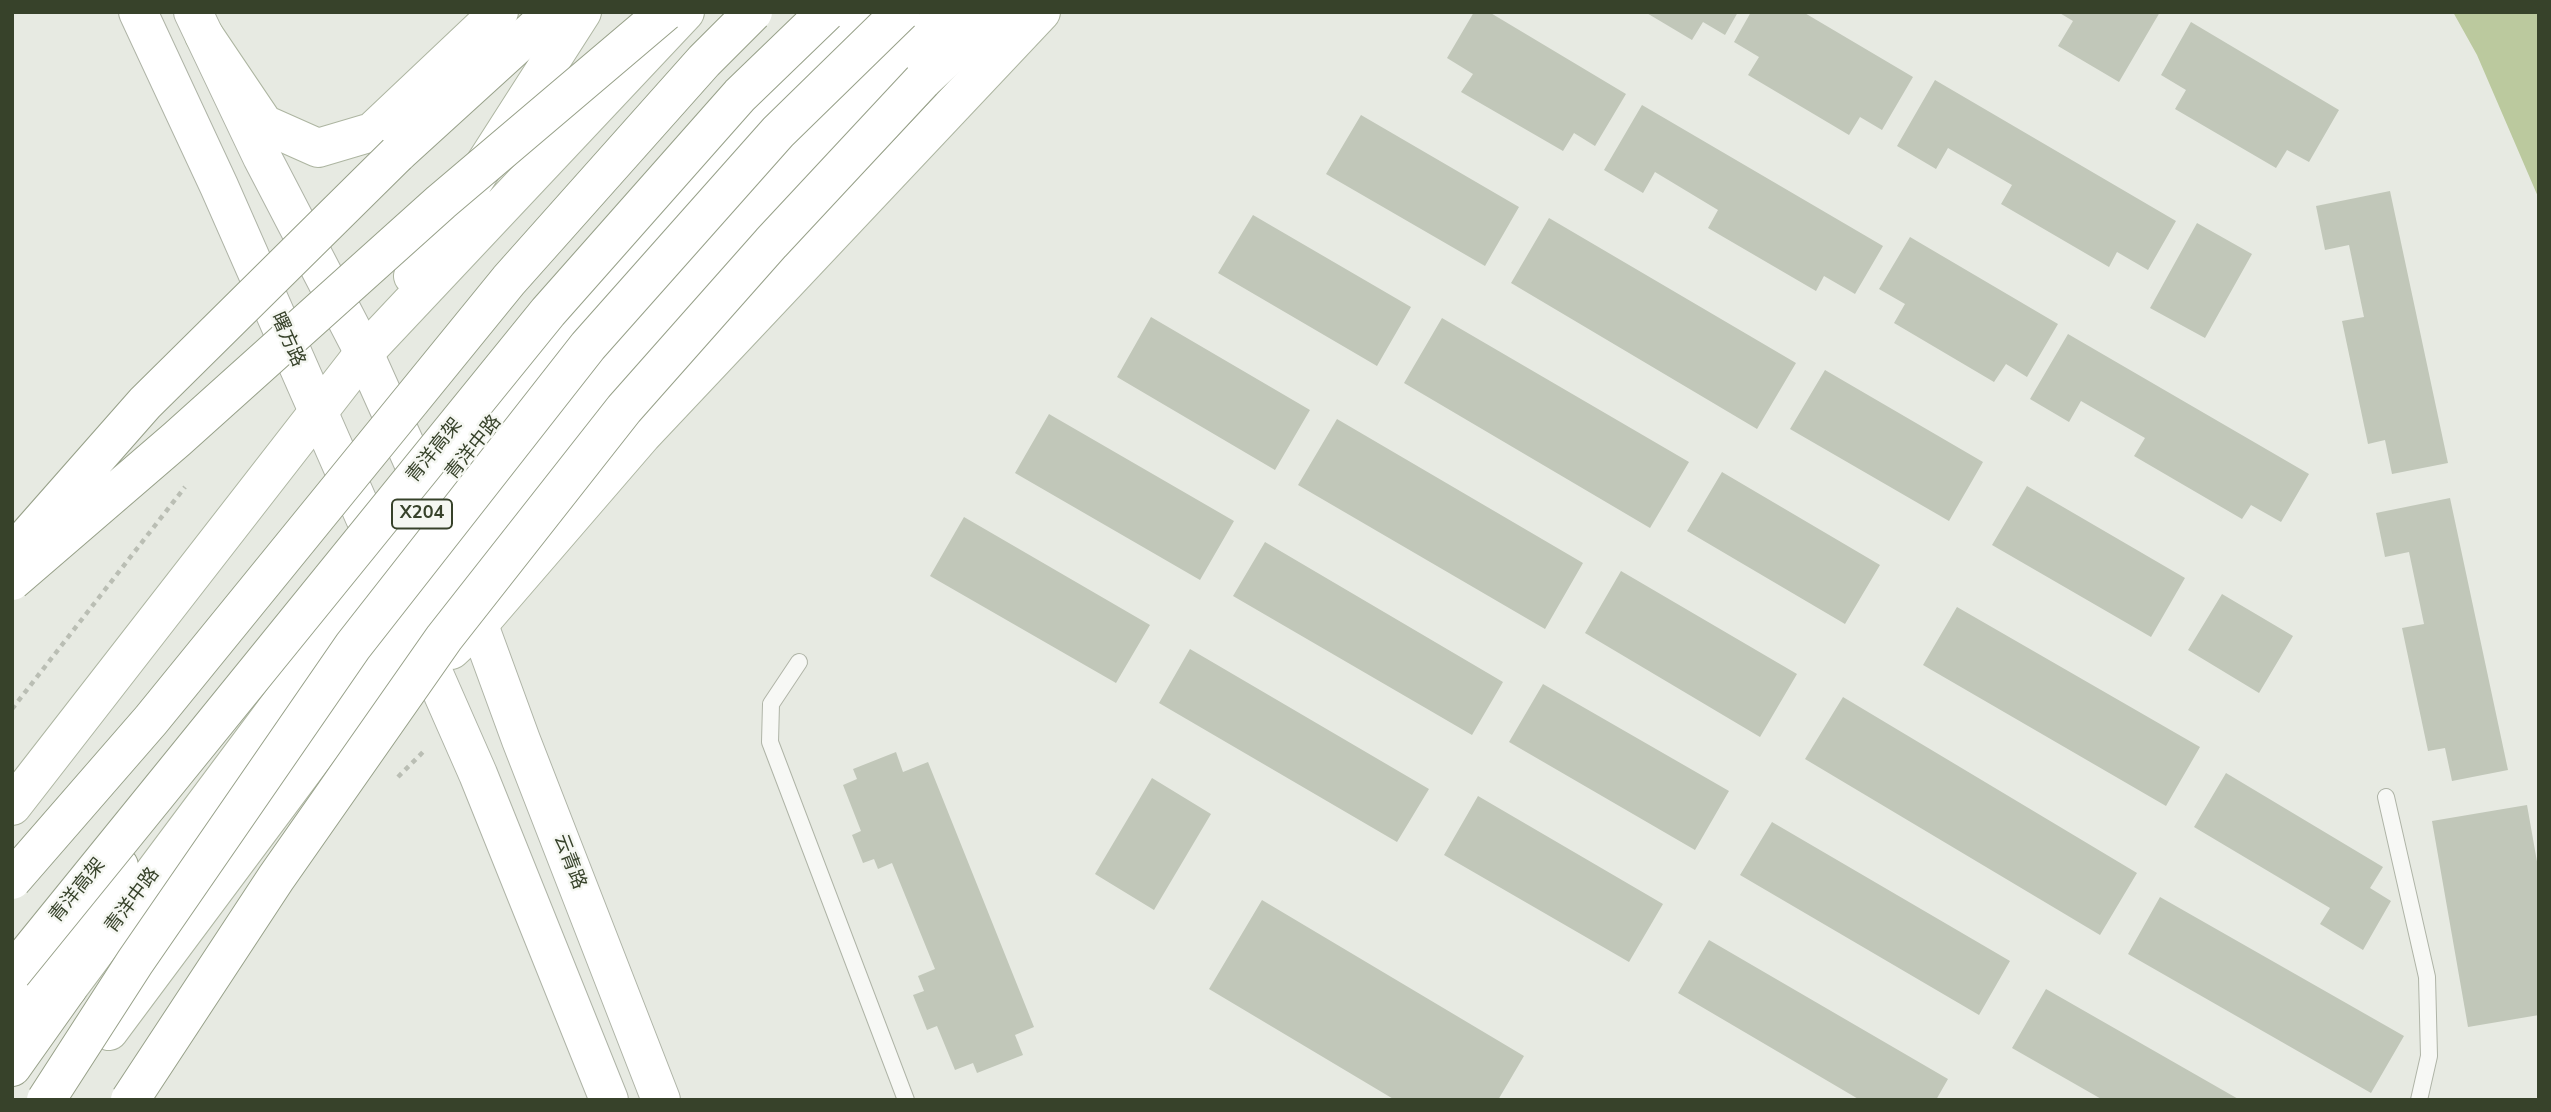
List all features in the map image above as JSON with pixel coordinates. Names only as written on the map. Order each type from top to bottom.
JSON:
[{"type":"main road","name":"曙方路","points":[[138,12],[219,186],[432,669]]},
{"type":"main road","points":[[198,23],[264,124],[318,148],[372,132],[499,12]]},
{"type":"main road","points":[[12,554],[145,403],[397,154],[553,12]]},
{"type":"main road","points":[[12,806],[363,353],[582,12]]},
{"type":"main road","points":[[12,581],[177,439],[441,202],[665,12]]},
{"type":"main road","points":[[363,353],[685,12]]},
{"type":"main road","points":[[12,880],[151,720],[509,279],[704,61],[752,12]]},
{"type":"main road","name":"青洋高架","points":[[12,973],[548,312],[740,95],[825,12]]},
{"type":"main road","name":"青洋中路","points":[[12,1047],[68,988],[431,502],[658,220],[868,12]]},
{"type":"main road","points":[[46,1100],[135,962],[353,646],[428,549],[588,346],[778,132],[901,12]]},
{"type":"main road","points":[[58,1100],[457,564],[589,396],[787,170],[949,12]]},
{"type":"main road","points":[[130,1100],[276,878],[444,638],[624,409],[771,243],[922,81],[995,12]]},
{"type":"main road","points":[[251,841],[479,624],[642,435],[1041,12]]},
{"type":"main road","points":[[198,23],[262,158],[363,353],[431,502],[479,624]]},
{"type":"main road","name":"云青路","points":[[479,624],[521,740],[661,1100]]},
{"type":"main road","points":[[432,669],[478,774],[609,1100]]},
{"type":"main road","points":[[12,1019],[236,697]]},
{"type":"main road","points":[[85,1063],[203,806]]},
{"type":"main road","points":[[12,1068],[68,988]]},
{"type":"lane","points":[[799,662],[771,704],[770,742],[906,1100]]},
{"type":"lane","points":[[2386,797],[2427,977],[2429,1056],[2419,1100]]},
{"type":"path","points":[[12,709],[191,480]]},
{"type":"shaded area","points":[[2453,12],[2539,12],[2539,199],[2477,55]]},
{"type":"building","points":[[1474,12],[1489,12],[1626,94],[1595,146],[1574,133],[1563,151],[1461,92],[1473,74],[1447,58]]},
{"type":"building","points":[[1645,12],[1738,12],[1725,35],[1703,22],[1692,40]]},
{"type":"building","points":[[1751,12],[1803,12],[1913,77],[1882,130],[1860,117],[1849,135],[1748,75],[1759,57],[1734,42]]},
{"type":"building","points":[[2058,12],[2160,12],[2119,82],[2058,46],[2073,21]]},
{"type":"building","points":[[2191,22],[2339,110],[2309,162],[2287,150],[2276,168],[2175,109],[2186,90],[2161,75]]},
{"type":"building","points":[[1935,80],[2176,221],[2148,270],[2117,252],[2109,267],[2001,204],[2012,185],[1948,148],[1936,169],[1897,146]]},
{"type":"building","points":[[1642,105],[1883,246],[1855,294],[1824,276],[1816,291],[1708,228],[1718,210],[1655,172],[1643,193],[1604,170]]},
{"type":"building","points":[[1361,115],[1519,207],[1485,266],[1326,174]]},
{"type":"building","points":[[2390,191],[2448,463],[2392,474],[2385,440],[2368,444],[2342,321],[2364,317],[2349,245],[2325,250],[2316,206]]},
{"type":"building","points":[[1253,215],[1411,307],[1377,366],[1218,273]]},
{"type":"building","points":[[1549,218],[1796,363],[1757,429],[1511,283]]},
{"type":"building","points":[[2197,223],[2252,254],[2205,338],[2150,308]]},
{"type":"building","points":[[1910,237],[2058,324],[2027,377],[2006,364],[1994,382],[1894,323],[1905,304],[1879,289]]},
{"type":"building","points":[[1151,317],[1310,410],[1275,470],[1117,377]]},
{"type":"building","points":[[1442,318],[1689,462],[1650,528],[1404,383]]},
{"type":"building","points":[[2068,334],[2309,474],[2281,522],[2251,505],[2242,519],[2134,456],[2145,438],[2081,401],[2069,422],[2030,399]]},
{"type":"building","points":[[1825,370],[1983,462],[1949,521],[1790,429]]},
{"type":"building","points":[[1049,414],[1234,521],[1200,580],[1015,473]]},
{"type":"building","points":[[1337,419],[1583,563],[1545,629],[1298,485]]},
{"type":"building","points":[[1722,472],[1880,565],[1845,624],[1687,531]]},
{"type":"building","points":[[2027,486],[2185,578],[2151,637],[1992,545]]},
{"type":"building","points":[[2450,498],[2508,770],[2452,781],[2445,748],[2428,751],[2402,628],[2424,624],[2409,552],[2385,557],[2376,513]]},
{"type":"building","points":[[964,517],[1150,625],[1116,683],[930,576]]},
{"type":"building","points":[[1265,542],[1503,682],[1472,735],[1233,596]]},
{"type":"building","points":[[1621,571],[1797,674],[1760,737],[1585,633]]},
{"type":"building","points":[[2222,594],[2293,636],[2259,693],[2188,650]]},
{"type":"building","points":[[1957,607],[2200,747],[2166,806],[1923,665]]},
{"type":"building","points":[[1190,649],[1429,789],[1397,842],[1159,703]]},
{"type":"building","points":[[1543,684],[1729,791],[1695,850],[1509,742]]},
{"type":"building","points":[[1843,697],[2137,873],[2100,935],[1805,759]]},
{"type":"building","points":[[896,752],[903,772],[928,762],[1034,1027],[1015,1035],[1023,1055],[977,1073],[973,1063],[955,1070],[937,1026],[927,1030],[913,995],[924,991],[918,976],[935,969],[892,863],[878,869],[874,859],[863,863],[852,835],[861,831],[843,785],[857,779],[853,769]]},
{"type":"building","points":[[2226,773],[2383,867],[2370,888],[2391,901],[2363,950],[2320,924],[2330,908],[2194,827]]},
{"type":"building","points":[[1152,778],[1211,814],[1154,910],[1095,874]]},
{"type":"building","points":[[1478,796],[1663,904],[1629,962],[1444,855]]},
{"type":"building","points":[[2527,805],[2539,873],[2539,1015],[2468,1027],[2432,821]]},
{"type":"building","points":[[1772,822],[2010,961],[1979,1015],[1740,875]]},
{"type":"building","points":[[2160,897],[2404,1036],[2371,1093],[2128,954]]},
{"type":"building","points":[[1262,900],[1524,1056],[1498,1100],[1395,1100],[1209,989]]},
{"type":"building","points":[[1709,940],[1948,1079],[1936,1100],[1860,1100],[1678,993]]},
{"type":"building","points":[[2046,989],[2240,1100],[2103,1100],[2012,1048]]}]
